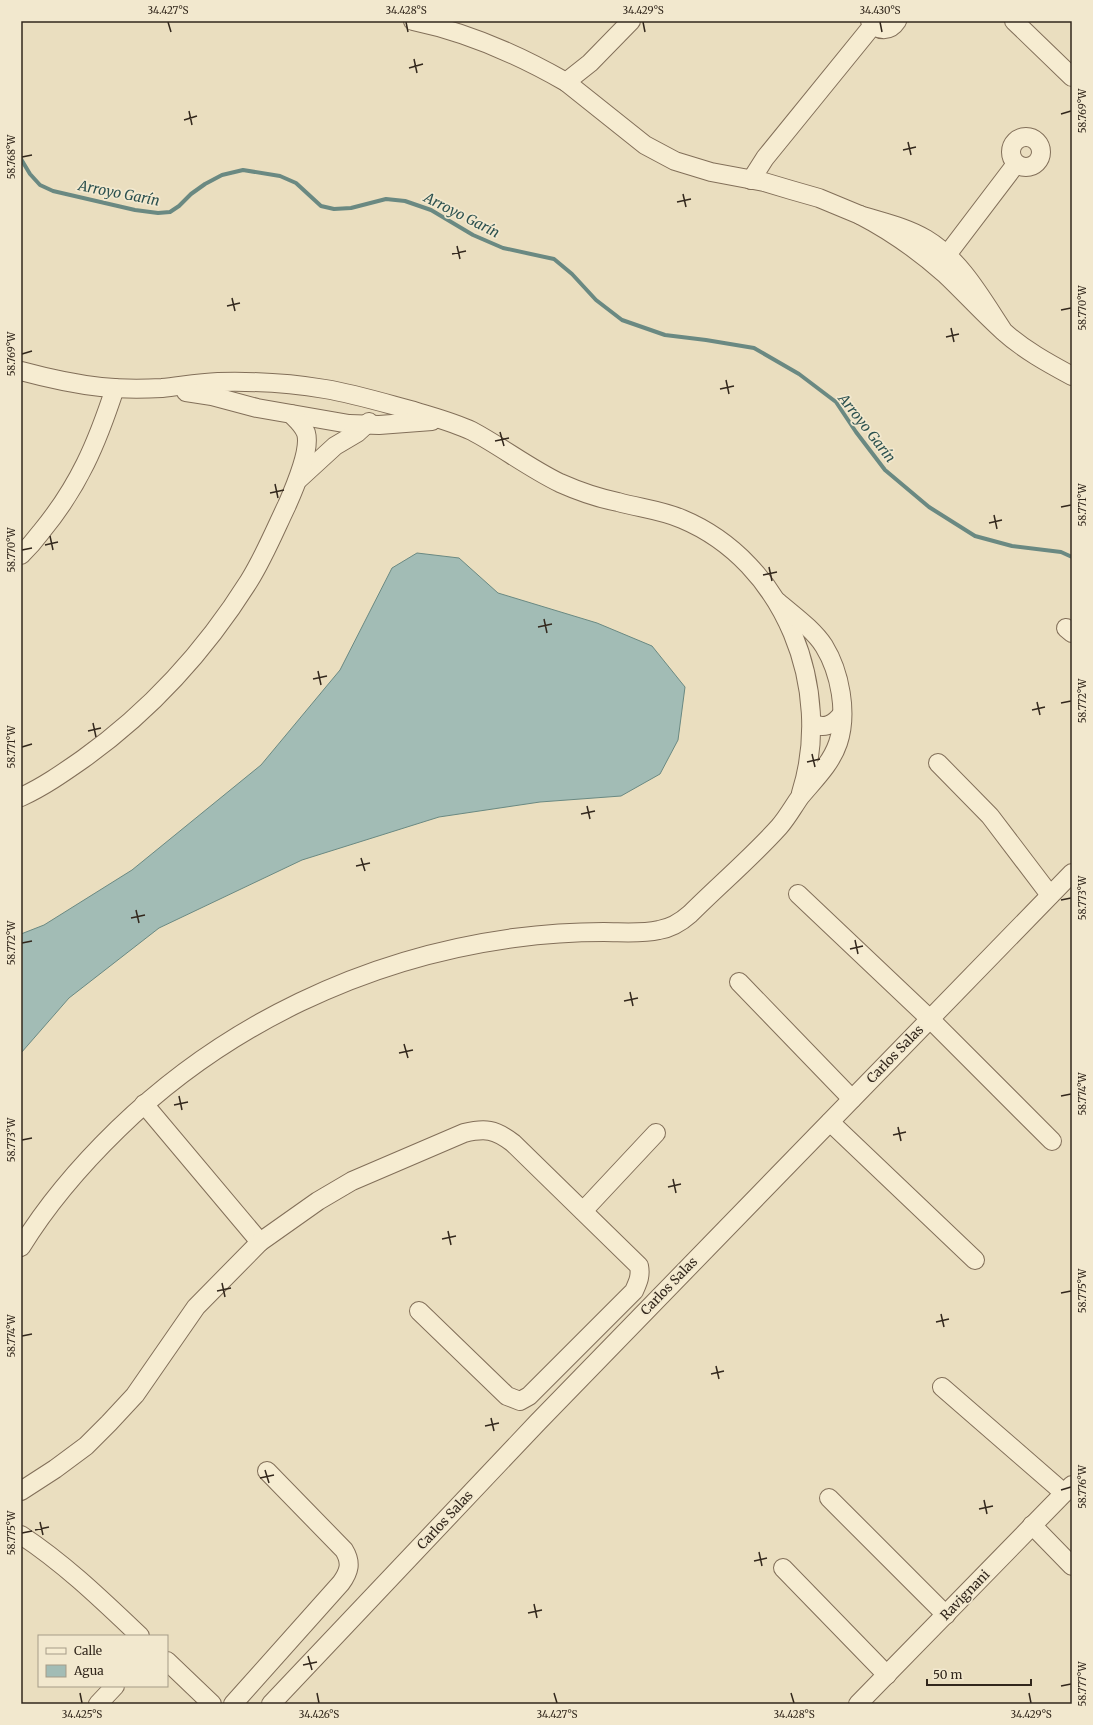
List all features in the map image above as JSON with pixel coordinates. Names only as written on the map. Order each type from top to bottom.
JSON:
[{"type":"street","points":[[412,21],[457,33],[495,47],[566,82],[645,145],[690,166],[711,172],[764,182],[819,198],[860,216],[910,232],[926,239],[942,262],[1004,332],[1030,353],[1072,376]]},
{"type":"street","points":[[566,82],[590,63],[631,21]]},
{"type":"street","points":[[751,180],[765,158],[872,23],[877,28],[886,29],[895,25],[897,21]]},
{"type":"street","points":[[1014,21],[1072,77]]},
{"type":"street","points":[[942,262],[1016,164]]},
{"type":"street","points":[[21,370],[72,383],[115,388],[159,388],[216,382],[277,383],[325,389],[364,397],[469,430],[544,474],[576,490],[617,502],[659,511],[680,518],[702,528],[735,552],[778,602],[812,632],[824,645],[833,665],[839,687],[842,714],[842,727],[838,744],[828,762],[778,828],[681,922],[659,930],[644,932],[560,933],[483,942],[378,970],[299,1002],[214,1051],[144,1104],[83,1164],[44,1212],[21,1248]]},
{"type":"street","points":[[21,797],[62,774],[102,746],[135,719],[173,682],[217,628],[250,580],[276,529],[297,481],[306,449],[307,438],[301,424],[270,404],[268,398],[271,388],[277,383]]},
{"type":"street","points":[[21,555],[55,515],[80,475],[100,433],[115,388]]},
{"type":"street","points":[[159,388],[212,396],[246,405],[328,421],[367,425],[447,422]]},
{"type":"street","points":[[297,481],[308,469],[335,446],[367,425],[372,419],[372,404],[364,397]]},
{"type":"street","points":[[778,602],[796,644],[804,669],[809,694],[812,723],[812,744],[807,773],[799,799]]},
{"type":"street","points":[[804,669],[811,659],[817,657],[823,658],[833,665]]},
{"type":"street","points":[[812,723],[825,727],[836,721],[842,714]]},
{"type":"street","points":[[938,763],[990,816],[1050,895]]},
{"type":"street","name":"Carlos Salas","points":[[271,1704],[538,1422],[852,1098],[1071,875]]},
{"type":"street","points":[[798,894],[930,1019],[1052,1141]]},
{"type":"street","points":[[739,982],[852,1098]]},
{"type":"street","points":[[144,1104],[260,1242]]},
{"type":"street","points":[[830,1122],[975,1260]]},
{"type":"street","points":[[21,1490],[55,1469],[86,1446],[109,1423],[135,1395],[196,1307],[260,1242],[318,1201],[352,1182],[464,1133],[478,1130],[491,1130],[503,1135],[639,1266],[640,1279],[634,1291],[529,1396],[520,1401],[507,1396],[419,1311]]},
{"type":"street","points":[[583,1211],[656,1133]]},
{"type":"street","points":[[942,1387],[1068,1489]]},
{"type":"street","points":[[233,1704],[341,1583],[349,1568],[347,1556],[344,1550],[266,1471]]},
{"type":"street","name":"Ravignani","points":[[858,1704],[1068,1489]]},
{"type":"street","points":[[829,1498],[946,1614]]},
{"type":"street","points":[[1032,1525],[1072,1566]]},
{"type":"street","points":[[21,1535],[46,1551],[72,1572],[139,1635]]},
{"type":"street","points":[[783,1568],[887,1675]]},
{"type":"street","points":[[168,1663],[212,1704]]},
{"type":"street","points":[[98,1704],[114,1687]]},
{"type":"water","points":[[417,553],[459,558],[498,593],[597,623],[652,646],[685,687],[678,740],[660,774],[621,796],[540,802],[439,817],[302,860],[159,928],[69,998],[21,1053],[21,934],[44,925],[132,870],[261,765],[340,670],[392,568]]},
{"type":"waterway","name":"Arroyo Garín","points":[[21,159],[30,174],[40,185],[53,191],[135,210],[158,213],[170,212],[205,184],[222,175],[243,170],[280,176],[296,183],[321,206],[334,209],[351,208],[386,199],[405,201],[431,210],[473,235],[503,248],[554,259],[572,274],[596,300],[622,320],[665,335],[754,348],[799,374],[836,402],[856,432],[885,470],[929,507],[975,536],[1012,546],[1061,552],[1072,557]]}]
